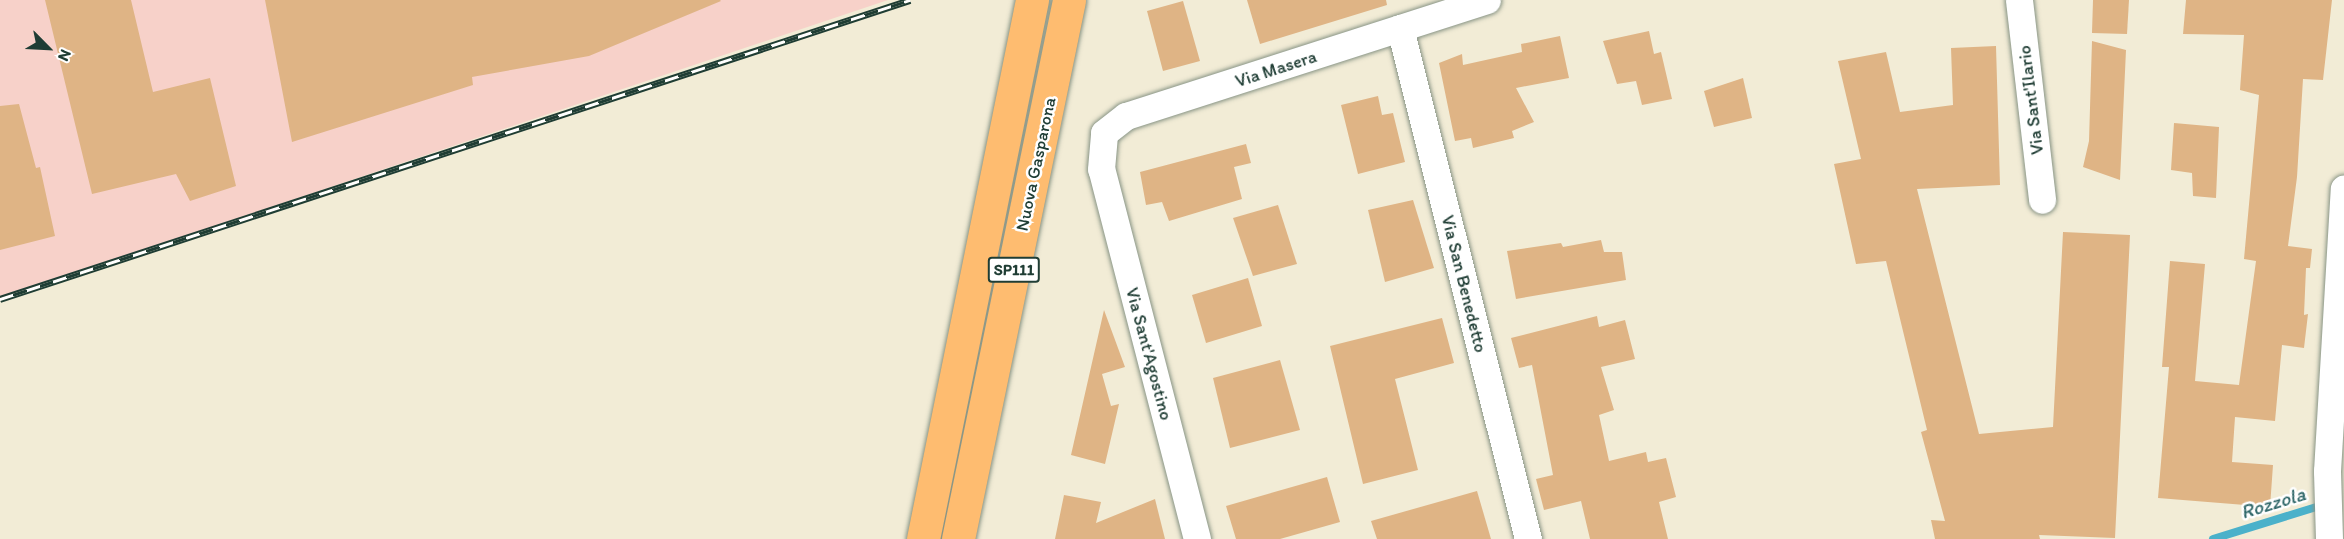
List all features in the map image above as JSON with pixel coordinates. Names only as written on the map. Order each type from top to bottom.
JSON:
[{"type":"main road","name":"Nuova Gasparona","points":[[923,539],[1032,0]]},
{"type":"main road","name":"Nuova Gasparona","points":[[958,539],[1069,0]]},
{"type":"street","name":"Via Masera","points":[[1101,169],[1104,133],[1126,116],[1487,0]]},
{"type":"street","name":"Via Sant'Ilario","points":[[2019,0],[2042,200]]},
{"type":"street","name":"Via San Benedetto","points":[[1400,28],[1528,539]]},
{"type":"street","name":"Via Sant'Agostino","points":[[1101,169],[1197,539]]},
{"type":"street","points":[[2328,533],[2327,476],[2344,189]]},
{"type":"shaded area","points":[[0,0],[888,0],[0,298]]},
{"type":"building","points":[[45,0],[131,0],[153,92],[210,78],[236,186],[190,201],[176,174],[92,194]]},
{"type":"building","points":[[265,0],[721,1],[589,56],[472,77],[473,85],[292,142]]},
{"type":"building","points":[[1247,0],[1386,0],[1387,5],[1260,44]]},
{"type":"building","points":[[2093,0],[2129,0],[2127,34],[2092,33]]},
{"type":"building","points":[[2186,0],[2332,0],[2323,80],[2303,79],[2297,177],[2288,246],[2312,249],[2310,268],[2306,268],[2304,315],[2308,314],[2304,348],[2282,345],[2275,421],[2235,417],[2232,462],[2273,465],[2270,507],[2158,498],[2169,367],[2162,367],[2170,261],[2205,264],[2195,381],[2239,385],[2256,261],[2244,259],[2259,95],[2240,90],[2244,35],[2183,34]]},
{"type":"building","points":[[1183,1],[1200,61],[1163,71],[1147,11]]},
{"type":"building","points":[[1649,31],[1654,54],[1661,52],[1672,99],[1642,105],[1636,81],[1617,84],[1603,41]]},
{"type":"building","points":[[1560,36],[1569,78],[1516,88],[1534,122],[1512,131],[1514,138],[1473,148],[1471,138],[1455,141],[1439,63],[1462,54],[1463,65],[1522,52],[1521,44]]},
{"type":"building","points":[[2092,41],[2126,50],[2120,180],[2083,167],[2089,141]]},
{"type":"building","points":[[1996,46],[2000,185],[1917,189],[1979,434],[2053,427],[2063,232],[2130,235],[2115,538],[2039,535],[2040,539],[1935,539],[1931,520],[1945,521],[1921,432],[1927,430],[1886,261],[1856,264],[1834,164],[1861,159],[1838,61],[1886,52],[1900,112],[1953,105],[1951,48]]},
{"type":"building","points":[[1743,78],[1752,118],[1714,127],[1704,91]]},
{"type":"building","points":[[1378,96],[1382,115],[1393,113],[1405,162],[1358,174],[1341,105]]},
{"type":"building","points":[[19,104],[36,168],[40,167],[55,236],[0,250],[0,106]]},
{"type":"building","points":[[2174,123],[2219,127],[2216,198],[2193,196],[2192,173],[2171,170]]},
{"type":"building","points":[[1246,144],[1251,163],[1234,167],[1242,199],[1169,221],[1162,202],[1146,205],[1140,172]]},
{"type":"building","points":[[1413,200],[1434,268],[1385,282],[1368,210]]},
{"type":"building","points":[[1278,205],[1297,264],[1253,276],[1233,218]]},
{"type":"building","points":[[1601,240],[1604,252],[1622,252],[1626,280],[1516,299],[1507,251],[1561,243],[1563,247]]},
{"type":"building","points":[[1248,278],[1262,326],[1206,343],[1192,295]]},
{"type":"building","points":[[1104,310],[1125,367],[1102,374],[1111,406],[1119,404],[1105,464],[1071,455]]},
{"type":"building","points":[[1597,316],[1599,327],[1625,320],[1635,359],[1601,367],[1614,410],[1599,415],[1609,461],[1646,452],[1648,462],[1666,458],[1676,497],[1659,502],[1668,539],[1590,539],[1581,501],[1544,510],[1536,479],[1553,475],[1532,365],[1519,368],[1511,338]]},
{"type":"building","points":[[1442,318],[1454,363],[1395,379],[1418,470],[1363,484],[1330,346]]},
{"type":"building","points":[[1280,360],[1300,430],[1230,448],[1213,378]]},
{"type":"building","points":[[1327,477],[1340,522],[1280,539],[1236,539],[1226,506]]},
{"type":"building","points":[[1477,491],[1491,539],[1377,539],[1371,521]]},
{"type":"building","points":[[1064,495],[1101,502],[1096,523],[1155,499],[1165,539],[1055,539]]},
{"type":"waterway","name":"Rozzola","points":[[2213,539],[2323,505]]},
{"type":"railway","points":[[0,299],[910,0]]}]
